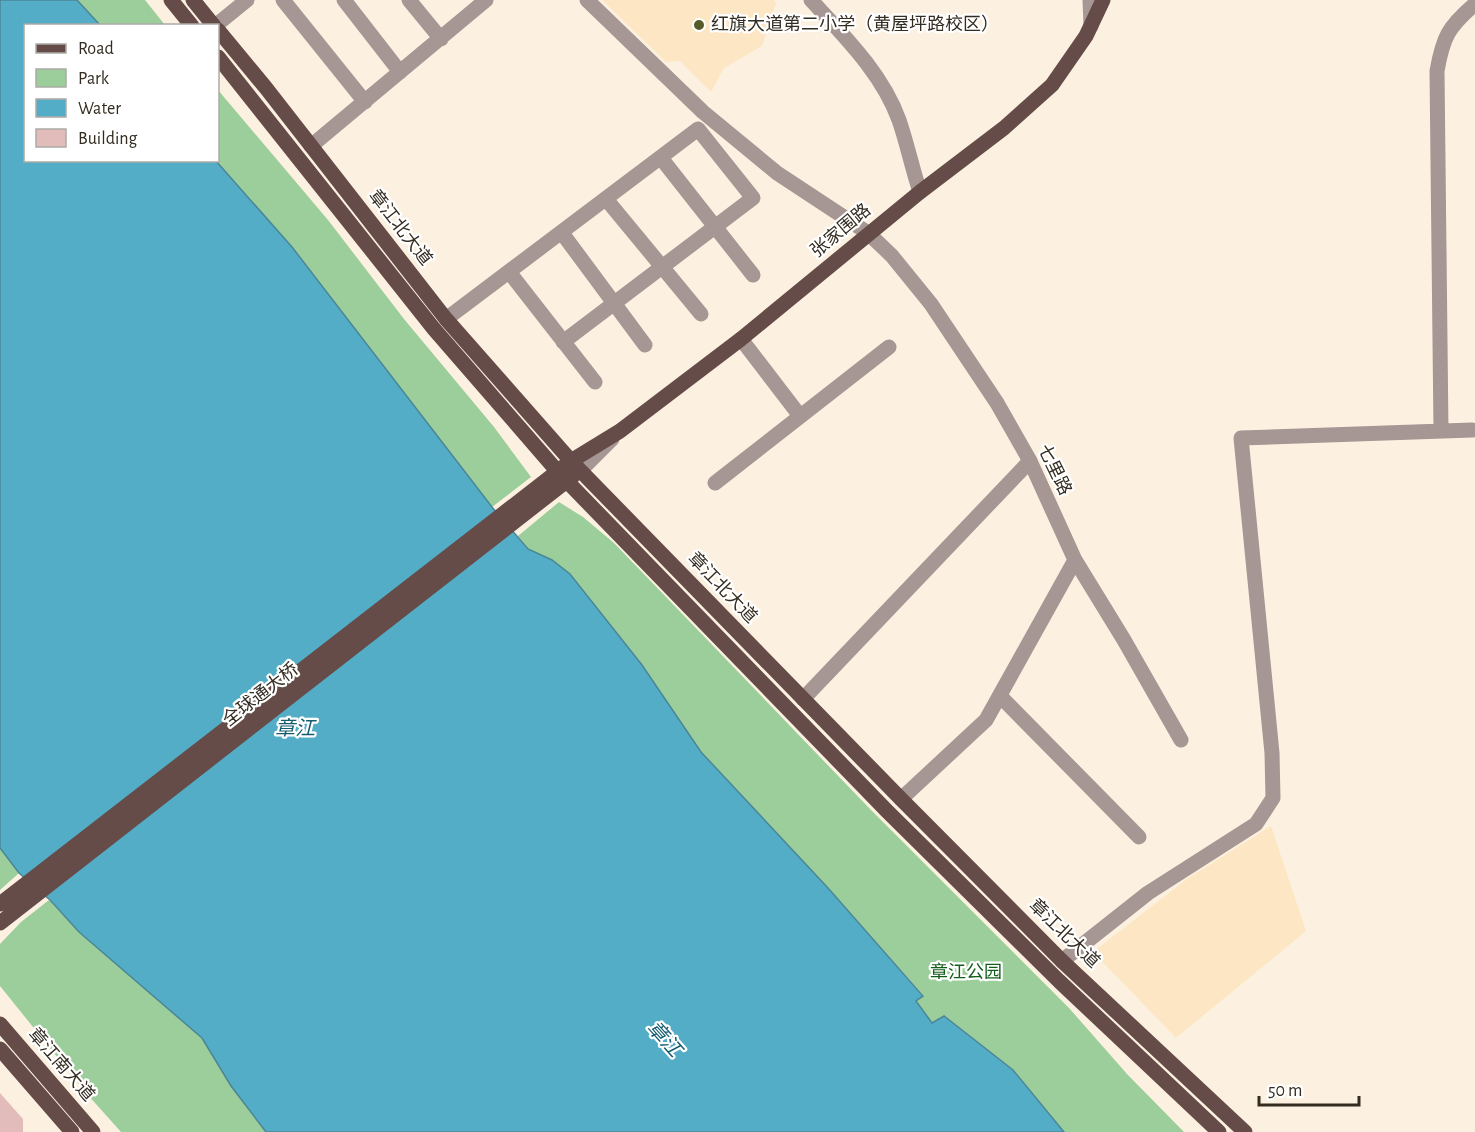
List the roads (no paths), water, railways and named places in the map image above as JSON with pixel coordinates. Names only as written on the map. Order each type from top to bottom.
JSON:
[{"type":"main road","points":[[171,0],[190,24]]},
{"type":"main road","points":[[193,0],[212,24]]},
{"type":"main road","name":"张家围路","points":[[542,492],[741,339],[868,233],[1004,128],[1052,85],[1086,36],[1103,0]]},
{"type":"main road","name":"章江北大道","points":[[219,31],[446,319],[576,466],[1062,961],[1245,1132]]},
{"type":"main road","name":"章江北大道","points":[[219,58],[434,329],[563,476],[887,811],[1059,981],[1220,1132]]},
{"type":"main road","name":"全球通大桥","points":[[0,904],[542,492]]},
{"type":"main road","name":"全球通大桥","points":[[0,923],[542,492]]},
{"type":"main road","name":"章江南大道","points":[[0,1024],[93,1132]]},
{"type":"main road","name":"章江南大道","points":[[0,1049],[72,1132]]},
{"type":"street","points":[[217,24],[247,0]]},
{"type":"street","points":[[284,0],[365,102]]},
{"type":"street","points":[[344,0],[400,72]]},
{"type":"street","points":[[409,0],[441,39]]},
{"type":"street","name":"七里路","points":[[587,0],[703,112],[777,173],[868,233],[892,256],[931,304],[997,403],[1030,461],[1075,560],[1181,740]]},
{"type":"street","points":[[811,0],[849,40],[881,83],[898,119],[920,192]]},
{"type":"street","points":[[1090,0],[1091,26]]},
{"type":"street","points":[[311,146],[484,1]]},
{"type":"street","points":[[1441,431],[1437,71],[1441,46],[1456,20],[1475,4]]},
{"type":"street","points":[[446,319],[698,129],[753,198],[563,342]]},
{"type":"street","points":[[661,158],[753,275]]},
{"type":"street","points":[[606,199],[701,314]]},
{"type":"street","points":[[562,233],[645,345]]},
{"type":"street","points":[[510,273],[595,382]]},
{"type":"street","points":[[741,339],[800,416]]},
{"type":"street","points":[[715,483],[889,347]]},
{"type":"street","points":[[1062,961],[1148,893],[1256,824],[1273,798],[1272,753],[1241,438],[1472,430]]},
{"type":"street","points":[[803,699],[1030,461]]},
{"type":"street","points":[[901,799],[986,720],[1075,560]]},
{"type":"street","points":[[1000,697],[1139,837]]},
{"type":"water","name":"章江","points":[[0,0],[77,0],[99,24],[24,24],[24,162],[217,162],[292,247],[492,507],[528,549],[552,560],[570,574],[642,665],[701,752],[828,888],[923,996],[916,1001],[932,1023],[944,1016],[1013,1070],[1064,1132],[266,1132],[231,1086],[202,1038],[79,932],[50,900],[19,873],[0,848]]},
{"type":"place","name":"红旗大道第二小学（黄屋坪路校区）","points":[[699,25]]},
{"type":"park label","name":"章江公园","points":[[966,973]]}]
